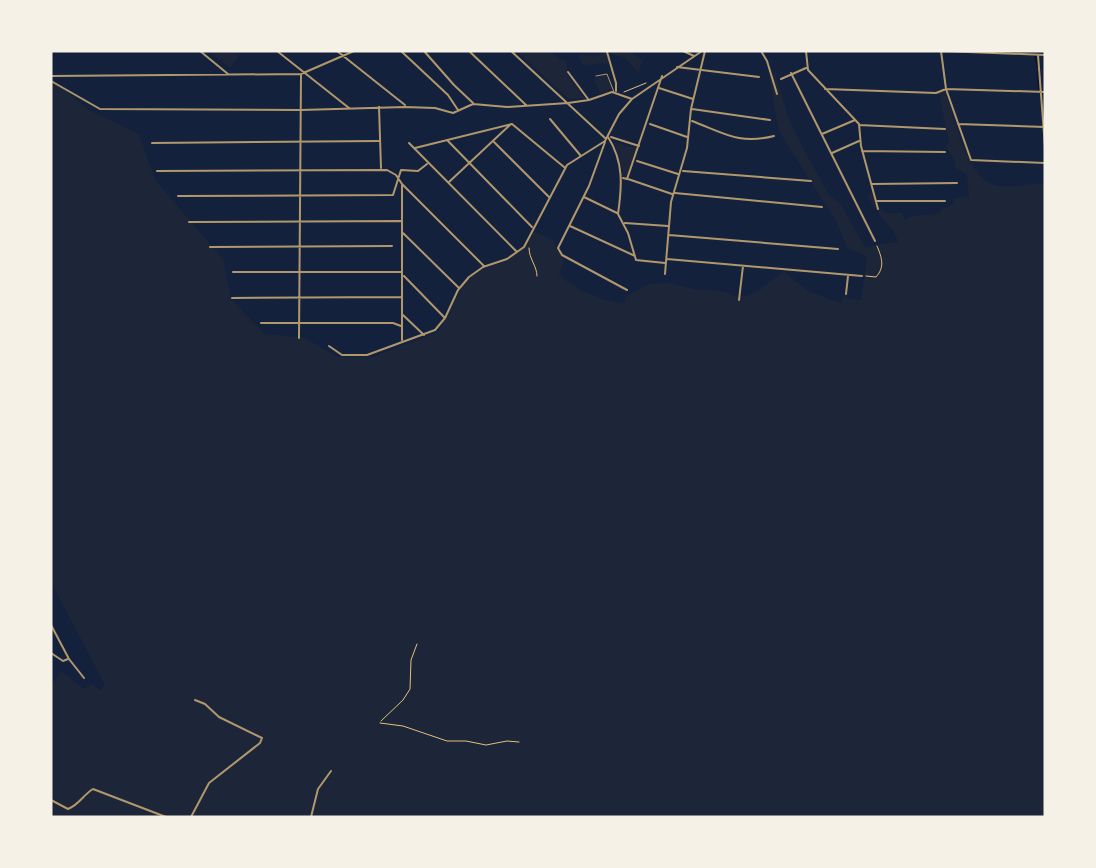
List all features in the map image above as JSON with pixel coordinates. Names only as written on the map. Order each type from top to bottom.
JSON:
[{"type":"street","points":[[200,51],[229,75]]},
{"type":"street","points":[[276,51],[349,108]]},
{"type":"street","points":[[337,51],[405,107]]},
{"type":"street","points":[[51,76],[302,73],[354,51]]},
{"type":"street","points":[[401,51],[448,95],[459,111]]},
{"type":"street","points":[[424,51],[473,104]]},
{"type":"street","points":[[469,51],[527,105]]},
{"type":"street","points":[[511,51],[607,138],[622,178],[618,214]]},
{"type":"street","points":[[683,51],[694,56]]},
{"type":"street","points":[[627,290],[562,255],[558,245],[583,196],[618,114],[632,99],[662,76],[704,51]]},
{"type":"street","points":[[665,274],[674,193],[688,137],[691,109],[704,51]]},
{"type":"street","points":[[761,51],[767,61],[777,94]]},
{"type":"street","points":[[806,51],[807,68],[859,125],[862,151],[878,209]]},
{"type":"street","points":[[1045,55],[942,51],[946,89],[971,160],[1045,163]]},
{"type":"street","points":[[607,52],[617,92]]},
{"type":"street","points":[[1038,55],[1043,92],[1045,147]]},
{"type":"street","points":[[676,66],[759,77]]},
{"type":"street","points":[[780,79],[807,68]]},
{"type":"street","points":[[568,72],[589,100]]},
{"type":"street","points":[[299,338],[302,73]]},
{"type":"street","points":[[791,73],[875,241]]},
{"type":"street","points":[[627,179],[648,124],[662,76]]},
{"type":"street","points":[[51,81],[100,109],[301,110],[405,107],[435,108],[451,113],[473,104],[568,103],[617,92],[632,99]]},
{"type":"street","points":[[659,88],[694,100]]},
{"type":"street","points":[[825,89],[936,93],[946,89],[1043,92]]},
{"type":"street","points":[[379,107],[381,169]]},
{"type":"street","points":[[691,109],[770,120]]},
{"type":"street","points":[[550,119],[581,157]]},
{"type":"street","points":[[822,134],[856,120]]},
{"type":"street","points":[[690,121],[750,141],[774,136]]},
{"type":"street","points":[[512,124],[565,168]]},
{"type":"street","points":[[414,149],[512,124]]},
{"type":"street","points":[[447,183],[512,124]]},
{"type":"street","points":[[648,124],[688,137]]},
{"type":"street","points":[[957,124],[1044,127]]},
{"type":"street","points":[[859,125],[945,129]]},
{"type":"street","points":[[329,346],[341,355],[367,355],[435,330],[459,288],[469,277],[484,267],[518,253],[527,242],[569,163],[607,138],[640,146]]},
{"type":"street","points":[[447,140],[533,228]]},
{"type":"street","points":[[831,154],[860,140]]},
{"type":"street","points":[[152,143],[379,141]]},
{"type":"street","points":[[494,141],[550,197]]},
{"type":"street","points":[[409,144],[518,253]]},
{"type":"street","points":[[862,151],[945,152]]},
{"type":"street","points":[[635,160],[679,175]]},
{"type":"street","points":[[178,196],[393,195],[403,169],[418,171],[427,164]]},
{"type":"street","points":[[157,172],[300,169],[381,169],[393,172],[484,267]]},
{"type":"street","points":[[680,170],[811,181]]},
{"type":"street","points":[[622,178],[674,193],[822,207]]},
{"type":"street","points":[[871,184],[957,183]]},
{"type":"street","points":[[400,342],[402,184]]},
{"type":"street","points":[[583,196],[618,214],[624,223],[636,258]]},
{"type":"street","points":[[875,201],[945,201]]},
{"type":"street","points":[[188,222],[401,221]]},
{"type":"street","points":[[624,223],[669,226]]},
{"type":"street","points":[[569,225],[636,258],[666,263]]},
{"type":"street","points":[[402,232],[459,288]]},
{"type":"street","points":[[669,235],[838,249]]},
{"type":"street","points":[[210,247],[392,246]]},
{"type":"street","points":[[666,259],[862,276]]},
{"type":"street","points":[[738,300],[743,266]]},
{"type":"street","points":[[233,272],[402,273],[444,318]]},
{"type":"street","points":[[846,294],[848,275]]},
{"type":"street","points":[[232,298],[402,298]]},
{"type":"street","points":[[402,314],[424,335]]},
{"type":"street","points":[[261,323],[393,323],[402,326]]},
{"type":"street","points":[[51,625],[69,659],[84,678]]},
{"type":"street","points":[[51,653],[62,661],[69,659]]},
{"type":"street","points":[[191,817],[209,783],[260,743],[262,738],[219,717],[205,704],[195,701]]},
{"type":"street","points":[[312,817],[318,789],[331,771]]},
{"type":"street","points":[[51,800],[68,809],[76,806],[84,795],[93,789],[166,817]]},
{"type":"lane","points":[[597,76],[607,74],[617,92]]},
{"type":"path","points":[[617,92],[649,82]]},
{"type":"path","points":[[862,276],[879,275],[883,260],[875,241]]},
{"type":"path","points":[[530,242],[529,256],[536,267],[537,276]]},
{"type":"path","points":[[417,644],[411,660],[410,689],[380,723],[403,726],[447,741],[485,745],[519,742]]},
{"type":"shaded area","points":[[209,51],[242,51],[230,68]]},
{"type":"shaded area","points":[[516,51],[550,51],[560,60],[566,60],[568,76],[584,98],[569,99]]},
{"type":"shaded area","points":[[610,51],[629,51],[643,60],[638,73],[625,58]]},
{"type":"shaded area","points":[[605,53],[609,59],[607,65],[582,65],[579,57],[580,54],[593,57]]},
{"type":"shaded area","points":[[775,73],[788,117],[803,148],[828,193],[842,206],[865,247],[898,242],[893,230],[871,202],[868,195],[872,193],[876,206],[887,213],[902,213],[905,220],[908,220],[908,217],[940,213],[941,209],[954,204],[953,198],[969,197],[967,175],[956,168],[955,160],[945,146],[949,143],[939,93],[945,91],[959,138],[982,178],[999,186],[1045,183],[1045,817],[51,817],[51,686],[61,671],[84,689],[92,684],[100,690],[105,685],[51,582],[51,78],[89,110],[139,134],[155,180],[223,259],[231,299],[265,334],[305,338],[337,357],[372,357],[438,332],[463,286],[479,270],[501,263],[523,250],[533,231],[555,241],[554,244],[564,260],[559,274],[563,278],[584,292],[607,300],[624,303],[626,296],[649,284],[669,283],[697,290],[729,293],[736,297],[747,296],[784,271],[808,291],[840,303],[844,296],[861,300],[867,257],[847,247],[836,221],[779,131],[769,76]]},
{"type":"shaded area","points":[[607,75],[612,89],[600,93],[594,79]]},
{"type":"shaded area","points":[[613,142],[637,150],[627,177],[623,176]]},
{"type":"waterway","points":[[1001,51],[1033,52]]},
{"type":"waterway","points":[[1035,56],[1038,68]]},
{"type":"waterway","points":[[1038,71],[1039,89]]}]
